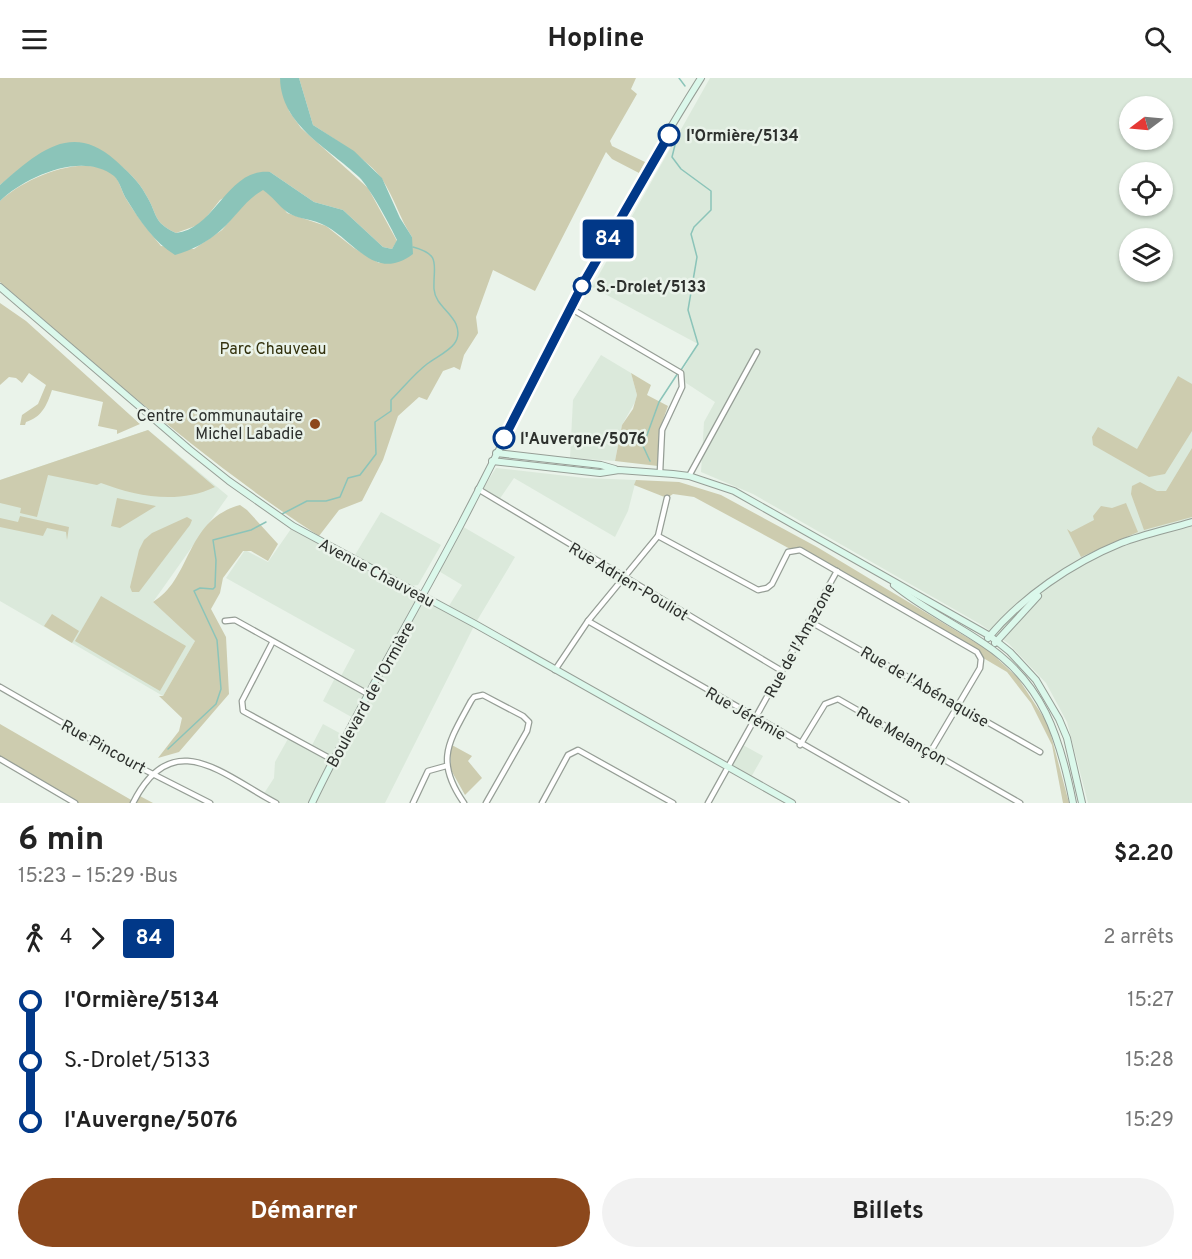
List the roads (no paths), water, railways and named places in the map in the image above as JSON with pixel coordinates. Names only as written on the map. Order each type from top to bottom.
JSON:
[{"type":"main road","name":"Boulevard de l'Ormière","points":[[312,803],[368,694],[423,596],[570,308],[701,78]]},
{"type":"main road","name":"Avenue Chauveau","points":[[0,287],[229,481],[314,539],[423,596],[792,803]]},
{"type":"main road","points":[[496,453],[601,465],[619,470]]},
{"type":"main road","points":[[492,461],[600,473],[619,470],[660,472],[690,476],[734,491],[990,636],[1027,669],[1049,700],[1067,738],[1082,803]]},
{"type":"main road","points":[[984,643],[1027,599],[1081,563],[1120,543],[1192,522]]},
{"type":"main road","points":[[884,578],[913,600],[991,648],[1022,677],[1047,713],[1059,741],[1073,803]]},
{"type":"main road","points":[[991,648],[1030,603],[1054,581]]},
{"type":"street","points":[[570,308],[679,371],[682,387],[662,430],[660,472]]},
{"type":"street","points":[[690,476],[757,352]]},
{"type":"street","name":"Rue Adrien-Pouliot","points":[[478,489],[622,578],[782,671]]},
{"type":"street","points":[[555,669],[588,621],[658,536],[667,498]]},
{"type":"street","points":[[658,536],[758,590],[772,584],[786,556],[792,550],[800,550],[976,652],[981,659],[980,668],[931,751]]},
{"type":"street","name":"Rue de l'Amazone","points":[[708,803],[837,571]]},
{"type":"street","points":[[225,621],[235,620],[368,694]]},
{"type":"street","name":"Rue Jérémie","points":[[588,621],[800,745],[906,803]]},
{"type":"street","name":"Rue de l'Abénaquise","points":[[809,621],[1040,752]]},
{"type":"street","points":[[273,643],[242,701],[243,711],[333,760]]},
{"type":"street","name":"Rue Pincourt","points":[[0,687],[153,774],[210,803]]},
{"type":"street","points":[[464,803],[453,785],[445,756],[451,738],[474,697],[485,695],[527,719],[527,731],[486,803]]},
{"type":"street","name":"Rue Melançon","points":[[800,745],[825,704],[838,699],[1020,803]]},
{"type":"street","points":[[542,803],[568,755],[574,751],[581,751],[673,803]]},
{"type":"street","points":[[0,759],[75,803]]},
{"type":"street","points":[[133,803],[153,774],[169,762],[201,764],[218,769],[276,803]]},
{"type":"street","points":[[413,803],[428,771],[446,766]]},
{"type":"water","points":[[280,78],[299,78],[313,125],[354,151],[382,178],[400,218],[412,237],[413,254],[400,262],[388,264],[377,262],[326,226],[287,212],[263,190],[251,198],[227,225],[211,238],[175,255],[160,244],[142,223],[114,176],[101,169],[86,166],[54,170],[39,176],[24,183],[0,201],[0,185],[27,162],[55,146],[69,142],[84,143],[99,149],[128,172],[143,190],[159,221],[176,233],[190,229],[202,221],[243,179],[255,173],[270,172],[314,202],[343,210],[383,247],[392,249],[397,240],[369,189],[359,177],[298,123],[282,95]]},
{"type":"waterway","points":[[679,78],[685,86]]},
{"type":"waterway","points":[[675,145],[672,157],[681,169],[711,191],[711,210],[694,227],[691,234],[697,257],[688,310],[698,344],[681,370]]},
{"type":"waterway","points":[[282,514],[307,501],[326,501],[340,497],[348,478],[360,475],[376,454],[375,422],[391,411],[391,400],[422,368],[450,348],[457,338],[456,324],[435,294],[435,267],[432,257],[413,247]]},
{"type":"waterway","points":[[650,461],[643,446],[659,402],[678,373]]},
{"type":"waterway","points":[[168,749],[216,704],[221,689],[217,640],[194,591],[200,588],[213,589],[215,587],[216,560],[213,540],[251,530],[266,522]]},
{"type":"place","name":"l'Ormière/5134","points":[[669,135]]},
{"type":"place","name":"S.-Drolet/5133","points":[[582,286]]},
{"type":"place","name":"Centre Communautaire Michel Labadie","points":[[315,424]]},
{"type":"place","name":"l'Auvergne/5076","points":[[504,438]]},
{"type":"park label","name":"Parc Chauveau","points":[[273,348]]}]
